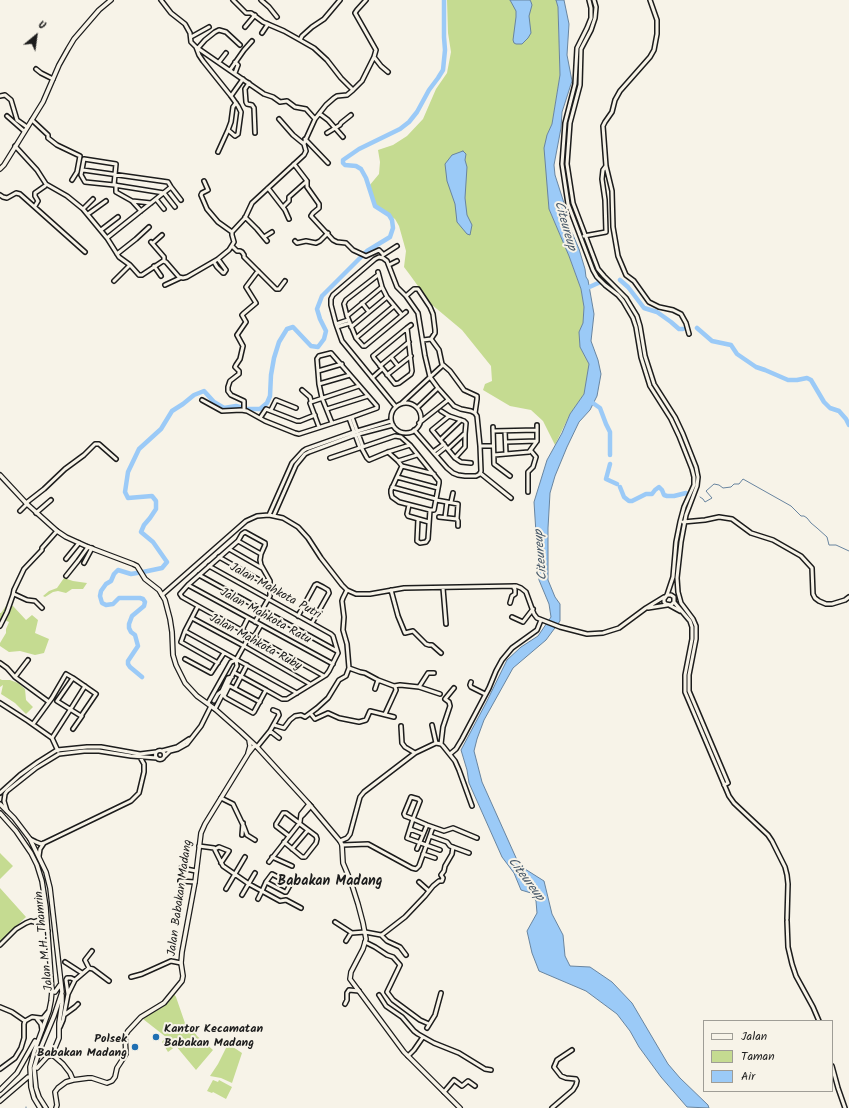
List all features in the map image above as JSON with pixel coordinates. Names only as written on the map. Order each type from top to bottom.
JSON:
[{"type":"main road","points":[[0,169],[4,165],[43,102],[59,65],[74,39],[99,10],[111,0]]},
{"type":"main road","points":[[0,475],[27,504],[57,531],[66,537],[88,547],[133,564],[138,568],[144,579],[159,590],[168,607],[172,632],[173,655],[185,683],[197,696],[208,703],[256,746],[310,805],[342,845],[343,863],[351,882],[365,932],[365,942],[352,969],[350,976],[351,981],[398,1045],[460,1108]]},
{"type":"main road","points":[[248,754],[250,746],[249,740]]},
{"type":"main road","name":"Jalan Babakan Madang","points":[[56,1108],[55,1092],[62,1085],[73,1080],[92,1078],[107,1082],[112,1081],[115,1077],[117,1068],[126,1054],[125,1036],[128,1031],[141,1017],[160,1007],[180,985],[183,976],[181,963],[182,952],[195,882],[201,832],[248,754],[256,746]]},
{"type":"main road","name":"Jalan M.H. Thamrin","points":[[0,804],[22,827],[30,839],[46,872],[50,888],[62,992],[34,1068],[36,1088],[39,1097],[46,1108]]},
{"type":"main road","name":"Jalan M.H. Thamrin","points":[[0,813],[23,840],[37,865],[42,881],[46,907],[52,991],[49,1011],[30,1067],[31,1087],[34,1098],[40,1108]]},
{"type":"main road","points":[[37,865],[42,863]]},
{"type":"main road","points":[[52,991],[55,992],[60,985]]},
{"type":"main road","points":[[37,1068],[47,1057],[52,1055],[59,1038],[59,1015],[62,1003],[62,992]]},
{"type":"main road","points":[[51,1001],[56,996],[60,997]]},
{"type":"main road","points":[[0,1090],[17,1073],[42,1030]]},
{"type":"main road","points":[[52,1055],[63,1064],[73,1080]]},
{"type":"main road","points":[[0,1101],[28,1077]]},
{"type":"street","points":[[162,0],[171,13],[185,24],[190,33],[191,42],[197,47],[264,94],[274,97],[280,102],[288,101],[295,107],[306,108],[315,119]]},
{"type":"street","points":[[233,0],[246,13],[250,12],[263,22],[284,31],[314,48],[327,60],[341,78],[353,90]]},
{"type":"street","points":[[261,0],[277,17]]},
{"type":"street","points":[[300,40],[312,26],[324,19],[340,0]]},
{"type":"street","points":[[232,232],[245,217],[252,203],[305,154],[305,139],[315,119],[326,105],[337,96],[346,95],[362,81],[375,53],[375,48],[356,13],[366,0]]},
{"type":"street","points":[[589,0],[591,18],[577,48],[575,84],[565,123],[562,164],[568,204],[593,270],[597,277],[623,300],[633,318],[641,357],[650,386],[671,419],[692,469],[694,485],[684,507],[680,522],[676,542],[673,577],[664,602],[682,612]]},
{"type":"street","points":[[594,0],[596,7],[595,18],[591,30],[581,49],[580,85],[570,123],[567,164],[573,203],[598,269],[626,298],[637,316],[645,356],[654,384],[675,417],[696,467],[698,477],[697,486],[684,522],[680,542],[677,578],[678,592],[681,603],[693,619],[696,626],[696,639],[689,691],[728,783],[724,783]]},
{"type":"street","points":[[650,0],[657,20],[657,34],[654,50],[650,57],[620,91],[612,112],[604,123],[603,132],[606,166],[612,191],[613,227],[618,256],[626,273],[634,281],[649,302],[659,307],[679,313],[686,323],[689,334]]},
{"type":"street","points":[[245,27],[255,15]]},
{"type":"street","points":[[262,33],[268,24]]},
{"type":"street","points":[[190,36],[209,27]]},
{"type":"street","points":[[197,47],[219,30],[226,32],[240,45]]},
{"type":"street","points":[[230,70],[252,41]]},
{"type":"street","points":[[197,47],[203,62],[231,96],[241,112],[238,134],[235,136],[228,130]]},
{"type":"street","points":[[219,62],[226,53]]},
{"type":"street","points":[[374,57],[388,72]]},
{"type":"street","points":[[235,62],[238,65],[235,73]]},
{"type":"street","points":[[36,69],[53,79]]},
{"type":"street","points":[[231,96],[243,79]]},
{"type":"street","points":[[249,83],[246,89],[246,102],[254,108],[255,134]]},
{"type":"street","points":[[0,96],[6,95],[11,100],[16,120],[26,129]]},
{"type":"street","points":[[218,152],[228,130],[233,107],[236,103]]},
{"type":"street","points":[[320,114],[328,120],[343,137]]},
{"type":"street","points":[[327,133],[341,125],[341,122],[351,115]]},
{"type":"street","points":[[7,116],[26,129]]},
{"type":"street","points":[[279,119],[293,135],[304,144]]},
{"type":"street","points":[[32,120],[48,135],[48,138],[57,145],[80,156],[77,172],[72,180]]},
{"type":"street","points":[[565,123],[570,123]]},
{"type":"street","points":[[305,139],[328,163]]},
{"type":"street","points":[[15,146],[37,170],[45,185],[67,196],[83,209],[101,230],[121,259],[130,265],[141,276],[154,266],[164,261]]},
{"type":"street","points":[[141,211],[132,201],[116,192],[115,185],[115,174],[116,164],[84,159],[81,176],[85,182],[115,185],[164,193],[175,207]]},
{"type":"street","points":[[294,164],[307,180],[307,187],[319,207],[311,216],[334,241],[346,244],[353,250],[366,256],[379,250],[383,254]]},
{"type":"street","points":[[581,238],[606,232],[605,200],[602,174],[606,166]]},
{"type":"street","points":[[82,170],[168,182],[180,200]]},
{"type":"street","points":[[283,207],[289,201],[288,198],[307,180]]},
{"type":"street","points":[[165,285],[180,278],[187,277],[214,262],[226,253],[234,242],[232,232],[218,222],[207,209],[201,196],[202,193],[208,190],[204,181]]},
{"type":"street","points":[[35,206],[38,201],[35,196],[36,193],[45,185]]},
{"type":"street","points":[[107,238],[171,187]]},
{"type":"street","points":[[268,188],[287,212],[289,219]]},
{"type":"street","points":[[0,195],[7,198],[18,193],[35,206],[84,252]]},
{"type":"street","points":[[83,209],[93,199]]},
{"type":"street","points":[[156,199],[164,209]]},
{"type":"street","points":[[88,214],[106,201]]},
{"type":"street","points":[[132,201],[151,203]]},
{"type":"street","points":[[101,230],[118,217]]},
{"type":"street","points":[[245,217],[267,241]]},
{"type":"street","points":[[117,254],[149,227]]},
{"type":"street","points":[[264,237],[272,232]]},
{"type":"street","points":[[295,240],[298,243],[306,241],[316,243],[328,234]]},
{"type":"street","points":[[162,235],[152,243],[164,257],[164,261],[180,278]]},
{"type":"street","points":[[232,246],[237,251],[242,252],[244,257],[278,289],[285,281]]},
{"type":"street","points":[[396,407],[346,347],[336,326],[331,305],[332,297],[351,278],[375,259],[397,246]]},
{"type":"street","points":[[379,257],[385,259],[389,265],[396,286],[406,296],[418,313],[430,377],[448,400],[458,408],[475,413]]},
{"type":"street","points":[[214,262],[224,273],[226,270],[218,259]]},
{"type":"street","points":[[389,265],[397,261]]},
{"type":"street","points":[[114,281],[130,265]]},
{"type":"street","points":[[154,266],[160,276]]},
{"type":"street","points":[[244,410],[243,400],[229,393],[228,387],[230,381],[239,374],[236,365],[240,359],[243,346],[237,335],[246,322],[242,314],[256,303],[247,286],[258,271]]},
{"type":"street","points":[[402,315],[387,297],[378,273],[345,302],[344,306],[356,338],[363,346],[365,346],[406,312]]},
{"type":"street","points":[[336,326],[348,319],[362,304],[382,287]]},
{"type":"street","points":[[406,296],[414,289],[418,289],[430,306],[433,314],[435,330],[434,335],[430,339],[423,340]]},
{"type":"street","points":[[351,327],[387,297]]},
{"type":"street","points":[[362,304],[369,312]]},
{"type":"street","points":[[356,338],[394,306]]},
{"type":"street","points":[[407,328],[413,369],[411,374],[397,384],[394,383],[387,375],[374,358],[374,355],[407,328],[411,325]]},
{"type":"street","points":[[430,339],[439,350],[441,363],[450,371],[464,390],[476,396],[475,413],[478,419],[480,473]]},
{"type":"street","points":[[372,378],[390,357],[409,342]]},
{"type":"street","points":[[202,400],[222,411],[244,410],[251,412],[265,421],[297,434],[319,428],[377,408],[377,406],[342,364],[333,354],[330,353],[318,357],[317,359],[322,398],[332,423]]},
{"type":"street","points":[[387,375],[411,356]]},
{"type":"street","points":[[390,357],[398,366]]},
{"type":"street","points":[[318,371],[342,364]]},
{"type":"street","points":[[443,365],[392,411],[392,423],[402,432],[411,432],[419,423],[448,400]]},
{"type":"street","points":[[319,384],[350,374]]},
{"type":"street","points":[[311,401],[359,386]]},
{"type":"street","points":[[417,408],[438,388]]},
{"type":"street","points":[[302,390],[310,397],[310,403],[319,428]]},
{"type":"street","points":[[326,409],[368,396]]},
{"type":"street","points":[[408,396],[410,404]]},
{"type":"street","points":[[271,410],[276,400],[296,408]]},
{"type":"street","points":[[400,404],[410,404],[417,408],[420,413],[419,423]]},
{"type":"street","points":[[260,418],[265,409],[298,421],[315,415]]},
{"type":"street","points":[[441,411],[466,423],[471,423]]},
{"type":"street","points":[[432,430],[449,416]]},
{"type":"street","points":[[351,417],[361,447],[368,460],[410,445]]},
{"type":"street","points":[[440,440],[461,420]]},
{"type":"street","points":[[269,515],[292,463],[300,453],[306,449],[392,423]]},
{"type":"street","points":[[455,458],[465,447],[466,423]]},
{"type":"street","points":[[494,455],[528,453],[531,451],[537,441],[537,425]]},
{"type":"street","points":[[430,427],[455,458],[461,462],[470,463]]},
{"type":"street","points":[[493,427],[494,462],[496,466],[510,476]]},
{"type":"street","points":[[414,430],[447,468],[455,474],[461,476],[476,476],[480,473]]},
{"type":"street","points":[[493,431],[537,430]]},
{"type":"street","points":[[505,431],[506,454]]},
{"type":"street","points":[[274,515],[296,465],[302,456],[308,452],[356,433]]},
{"type":"street","points":[[434,454],[465,434]]},
{"type":"street","points":[[330,458],[397,436],[403,438],[438,480],[434,510],[409,505],[394,499],[390,493],[402,466]]},
{"type":"street","points":[[506,442],[537,441]]},
{"type":"street","points":[[20,511],[65,469],[82,457],[95,444],[99,444],[116,459]]},
{"type":"street","points":[[480,446],[493,446]]},
{"type":"street","points":[[528,492],[528,472],[536,461],[536,457],[531,451]]},
{"type":"street","points":[[388,452],[402,466],[434,474]]},
{"type":"street","points":[[398,461],[418,455]]},
{"type":"street","points":[[480,473],[511,498]]},
{"type":"street","points":[[398,477],[438,488]]},
{"type":"street","points":[[392,487],[436,500],[458,504],[456,519],[458,521],[458,526]]},
{"type":"street","points":[[452,502],[453,493]]},
{"type":"street","points":[[36,512],[51,500]]},
{"type":"street","points":[[445,517],[447,502]]},
{"type":"street","points":[[409,505],[407,515],[418,520],[429,522]]},
{"type":"street","points":[[418,520],[417,541],[420,543],[426,542],[428,541],[430,510]]},
{"type":"street","points":[[162,595],[246,521],[257,516],[269,515],[274,515],[292,522],[301,530],[347,590],[356,594],[375,594],[404,588],[514,586],[521,588],[526,592],[535,616],[560,627],[587,634],[608,632],[619,628],[646,608],[666,596],[678,592]]},
{"type":"street","points":[[439,516],[456,519]]},
{"type":"street","points":[[680,522],[719,517],[732,519],[751,533],[773,540],[801,556],[812,568],[812,594],[819,601],[826,604],[832,604],[845,600],[849,597]]},
{"type":"street","points":[[0,626],[7,612],[18,580],[26,566],[57,531]]},
{"type":"street","points":[[255,622],[270,594],[270,579],[260,560],[265,543],[245,532],[238,541],[188,585],[181,592],[181,595],[324,676]]},
{"type":"street","points":[[238,541],[261,554]]},
{"type":"street","points":[[66,558],[79,543]]},
{"type":"street","points":[[66,576],[88,547]]},
{"type":"street","points":[[84,563],[92,548]]},
{"type":"street","points":[[229,549],[263,568]]},
{"type":"street","points":[[219,557],[270,586]]},
{"type":"street","name":"Jalan Mahkota Putri","points":[[209,566],[332,635],[338,651]]},
{"type":"street","points":[[199,575],[338,651],[329,671],[324,676],[284,700],[241,676],[233,675],[230,671],[225,672]]},
{"type":"street","points":[[298,616],[315,585],[318,584],[328,590],[329,593],[312,623]]},
{"type":"street","name":"Jalan Mahkota Ratu","points":[[188,585],[332,664]]},
{"type":"street","points":[[510,603],[512,596],[515,594],[514,586]]},
{"type":"street","points":[[443,588],[446,624]]},
{"type":"street","points":[[274,725],[284,728],[295,716],[300,715],[305,717],[310,714],[328,698],[339,680],[346,676],[349,668],[347,644],[343,632],[344,617],[342,601],[347,590]]},
{"type":"street","points":[[391,590],[404,633],[413,631],[426,644],[432,645],[441,652]]},
{"type":"street","points":[[14,594],[27,600],[36,601],[42,608]]},
{"type":"street","points":[[672,595],[675,602],[690,621],[692,627],[692,639],[685,675],[685,692],[729,796],[763,829],[772,841],[782,861],[787,875],[788,947],[796,976],[819,1020]]},
{"type":"street","points":[[646,608],[673,604],[675,602],[681,603]]},
{"type":"street","points":[[198,606],[180,641],[181,643],[218,663]]},
{"type":"street","points":[[512,617],[523,622],[533,609]]},
{"type":"street","name":"Jalan Mahkota Ruby","points":[[192,618],[310,684]]},
{"type":"street","points":[[242,630],[248,618]]},
{"type":"street","points":[[450,754],[456,749],[462,739],[504,656],[512,648],[535,632],[542,620]]},
{"type":"street","points":[[254,637],[261,625]]},
{"type":"street","points":[[185,631],[297,693]]},
{"type":"street","points":[[208,703],[231,662],[236,660],[250,635]]},
{"type":"street","points":[[185,659],[211,673],[224,652]]},
{"type":"street","points":[[15,676],[28,660]]},
{"type":"street","points":[[7,811],[4,801],[5,794],[25,776],[59,754],[91,750],[162,759],[170,752],[185,745],[201,726],[233,675],[237,666],[236,660]]},
{"type":"street","points":[[0,663],[49,702]]},
{"type":"street","points":[[235,688],[247,665]]},
{"type":"street","points":[[349,668],[365,673],[391,685],[419,687],[437,694]]},
{"type":"street","points":[[218,694],[218,689],[225,672]]},
{"type":"street","points":[[419,687],[428,673],[434,673]]},
{"type":"street","points":[[33,724],[52,698],[66,674],[96,693],[73,730]]},
{"type":"street","points":[[214,701],[218,694],[222,691],[228,678],[233,675]]},
{"type":"street","points":[[57,701],[73,678]]},
{"type":"street","points":[[375,689],[378,680]]},
{"type":"street","points":[[471,682],[471,687],[486,694]]},
{"type":"street","points":[[52,738],[85,686]]},
{"type":"street","points":[[260,702],[230,686],[224,696],[225,698],[253,713],[260,702],[266,690]]},
{"type":"street","points":[[385,714],[396,690],[395,686]]},
{"type":"street","points":[[441,744],[443,727],[450,706],[446,699],[454,688]]},
{"type":"street","points":[[52,698],[82,716]]},
{"type":"street","points":[[0,703],[52,738],[59,754]]},
{"type":"street","points":[[256,746],[274,725],[279,714],[273,710]]},
{"type":"street","points":[[310,714],[315,720],[328,712],[339,718],[359,722],[366,720],[370,711],[394,717]]},
{"type":"street","points":[[432,725],[436,744]]},
{"type":"street","points":[[401,726],[402,743],[405,747],[414,752]]},
{"type":"street","points":[[270,731],[280,738]]},
{"type":"street","points":[[0,793],[20,775],[58,750],[101,747],[140,754],[172,748],[182,744],[194,736]]},
{"type":"street","points":[[340,841],[347,838],[350,834],[362,793],[414,752],[436,744],[441,744],[450,754],[459,770],[472,806]]},
{"type":"street","points":[[162,751],[165,753],[165,756]]},
{"type":"street","points":[[156,752],[157,758]]},
{"type":"street","points":[[30,839],[41,844],[44,843],[134,799],[138,793],[144,772],[144,764],[140,757]]},
{"type":"street","points":[[440,850],[407,838],[413,819],[420,800],[412,797],[410,798],[404,815],[413,819],[427,825],[444,831],[453,828],[477,838]]},
{"type":"street","points":[[221,798],[233,804],[243,823],[247,835],[255,840]]},
{"type":"street","points":[[269,862],[299,823],[301,817],[310,805]]},
{"type":"street","points":[[284,842],[292,850],[302,857],[305,857],[316,843],[317,839],[316,836],[286,813],[283,814],[276,826],[289,836]]},
{"type":"street","points":[[242,835],[243,823]]},
{"type":"street","points":[[418,849],[427,825]]},
{"type":"street","points":[[342,845],[368,844],[414,869],[418,868],[433,827]]},
{"type":"street","points":[[410,828],[423,834]]},
{"type":"street","points":[[292,850],[308,830]]},
{"type":"street","points":[[430,836],[447,842],[449,845],[469,853]]},
{"type":"street","points":[[39,856],[40,849],[44,843]]},
{"type":"street","points":[[199,846],[211,847],[215,849],[219,847],[228,851],[221,863]]},
{"type":"street","points":[[381,935],[405,916],[433,886],[440,880],[443,880],[441,875],[452,854],[453,847]]},
{"type":"street","points":[[215,849],[221,863],[235,875],[280,901],[286,900],[301,908]]},
{"type":"street","points":[[423,854],[435,858]]},
{"type":"street","points":[[226,889],[245,857]]},
{"type":"street","points":[[272,857],[292,866]]},
{"type":"street","points":[[181,868],[196,871]]},
{"type":"street","points":[[242,895],[255,873]]},
{"type":"street","points":[[258,900],[266,882],[273,874],[290,884],[285,892],[266,882]]},
{"type":"street","points":[[180,880],[195,882]]},
{"type":"street","points":[[419,882],[429,891]]},
{"type":"street","points":[[34,922],[42,917],[46,907]]},
{"type":"street","points":[[0,945],[26,922],[34,922],[42,925],[48,931]]},
{"type":"street","points":[[335,922],[351,933],[365,932],[381,935],[387,941],[400,947],[406,956]]},
{"type":"street","points":[[346,941],[351,933]]},
{"type":"street","points":[[365,942],[393,957],[400,965],[387,992],[392,1000],[420,1020],[430,1024]]},
{"type":"street","points":[[92,951],[85,960],[89,968],[93,969],[109,981]]},
{"type":"street","points":[[131,977],[147,972],[171,961],[181,963]]},
{"type":"street","points":[[65,962],[82,973]]},
{"type":"street","points":[[58,1031],[64,1015],[68,994],[75,980],[89,968]]},
{"type":"street","points":[[68,994],[65,983],[66,980],[70,978],[75,980]]},
{"type":"street","points":[[345,1004],[349,990],[359,991]]},
{"type":"street","points":[[427,1028],[434,1015],[441,993]]},
{"type":"street","points":[[379,995],[386,1006],[402,1017],[414,1031],[423,1037],[461,1054],[484,1069],[491,1070]]},
{"type":"street","points":[[64,1015],[78,1004]]},
{"type":"street","points":[[0,1007],[12,1012],[25,1021]]},
{"type":"street","points":[[25,1021],[32,1017],[43,1018],[49,1011]]},
{"type":"street","points":[[35,1018],[41,1024],[42,1030]]},
{"type":"street","points":[[0,1069],[18,1054],[24,1038],[25,1021]]},
{"type":"street","points":[[408,1056],[423,1037]]},
{"type":"street","points":[[552,1108],[574,1090],[576,1085],[576,1079],[561,1076],[554,1067],[557,1060],[572,1050]]},
{"type":"street","points":[[833,1070],[845,1108]]},
{"type":"street","points":[[444,1092],[454,1080],[462,1086],[467,1081],[475,1086]]},
{"type":"green space","points":[[447,0],[556,0],[558,7],[560,75],[552,124],[547,135],[549,209],[581,289],[584,307],[583,323],[579,332],[580,347],[589,364],[584,394],[570,414],[555,445],[543,421],[531,410],[510,406],[483,390],[485,384],[492,381],[491,366],[462,330],[431,304],[404,267],[406,251],[399,226],[395,219],[375,206],[369,186],[379,174],[380,162],[378,150],[393,145],[407,136],[423,119],[436,89],[447,73],[451,52],[448,33]]},
{"type":"green space","points":[[64,578],[87,583],[83,589],[72,589],[66,593],[58,591],[45,597],[43,596],[49,591],[57,588]]},
{"type":"green space","points":[[6,606],[13,606],[26,620],[32,615],[38,620],[35,633],[49,639],[44,653],[35,655],[20,651],[9,652],[0,646],[9,622],[2,619],[0,620],[0,613]]},
{"type":"green space","points":[[0,679],[18,683],[25,689],[26,700],[33,707],[26,714],[15,703],[1,694],[3,685],[0,687]]},
{"type":"green space","points":[[0,853],[13,866],[0,879]]},
{"type":"green space","points":[[0,888],[26,917],[0,942]]},
{"type":"green space","points":[[174,994],[186,1026],[193,1030],[197,1036],[213,1050],[196,1070],[176,1046],[168,1052],[162,1042],[166,1037],[143,1019],[164,1006]]},
{"type":"green space","points":[[227,1043],[242,1053],[232,1083],[221,1078],[210,1076],[218,1064]]},
{"type":"green space","points":[[213,1080],[218,1082],[219,1080],[232,1087],[226,1099],[213,1092],[207,1091]]},
{"type":"water","points":[[510,0],[530,0],[532,5],[529,16],[531,33],[522,44],[516,44],[513,40],[516,11]]},
{"type":"water","name":"Citeureup","points":[[556,0],[564,0],[569,24],[567,55],[572,81],[562,112],[561,128],[554,165],[555,175],[564,203],[567,221],[579,249],[588,280],[594,314],[591,341],[601,374],[597,396],[590,410],[579,422],[555,476],[550,493],[548,580],[555,597],[560,604],[560,621],[546,640],[513,668],[484,720],[474,751],[482,782],[517,860],[525,869],[544,881],[552,914],[563,935],[565,956],[570,966],[590,967],[612,982],[632,1003],[668,1064],[708,1105],[709,1108],[687,1107],[661,1077],[617,1014],[586,991],[539,971],[532,953],[527,931],[537,913],[536,901],[531,893],[521,890],[514,873],[502,857],[469,783],[461,750],[507,660],[521,647],[538,636],[551,617],[549,604],[539,580],[534,502],[547,460],[562,433],[570,414],[584,394],[589,364],[580,347],[579,332],[583,323],[584,307],[581,289],[549,209],[544,148],[547,135],[552,124],[560,75],[558,7]]},
{"type":"water","points":[[463,151],[466,154],[465,160],[467,167],[465,198],[467,215],[472,225],[470,235],[467,234],[457,222],[455,204],[447,181],[445,164],[452,155]]},
{"type":"waterway","points":[[142,677],[128,664],[128,661],[138,646],[135,635],[129,628],[129,624],[132,616],[144,606],[145,602],[140,598],[119,598],[113,604],[106,605],[102,603],[100,596],[101,591],[106,584],[111,581],[114,574],[118,570],[131,574],[162,568],[167,562],[153,542],[141,532],[144,525],[156,509],[156,501],[152,496],[128,498],[125,492],[128,472],[139,449],[161,429],[172,411],[194,395],[204,391],[214,402],[224,408],[236,406],[247,409],[260,409],[267,403],[270,396],[271,375],[274,358],[279,342],[287,329],[293,327],[311,346],[318,347],[324,339],[326,331],[317,309],[322,296],[367,251],[390,237],[393,228],[392,220],[389,215],[375,206],[366,178],[361,169],[356,166],[345,165],[343,160],[359,149],[400,129],[409,122],[417,112],[429,90],[443,70],[445,50],[444,0]]},
{"type":"waterway","points":[[585,289],[607,279]]},
{"type":"waterway","points":[[620,280],[628,287],[644,308],[657,312],[679,329],[683,329]]},
{"type":"waterway","points":[[697,328],[712,341],[731,345],[737,354],[756,367],[788,380],[807,378],[811,380],[824,402],[830,408],[839,411],[849,425]]},
{"type":"waterway","points":[[590,401],[600,408],[610,432],[610,455]]},
{"type":"waterway","points":[[610,464],[606,479],[617,484]]},
{"type":"waterway","points":[[700,497],[705,502],[712,498],[706,491],[714,484],[723,488],[731,487],[734,484],[739,484],[743,479],[791,506],[801,516],[807,518],[827,537],[829,545],[836,545],[849,551]]},
{"type":"waterway","points":[[620,487],[624,497],[629,501],[646,494],[652,494],[659,487],[664,495],[667,496],[686,493]]},
{"type":"place","name":"Kantor Kecamatan Babakan Madang","points":[[156,1037]]},
{"type":"place","name":"Polsek Babakan Madang","points":[[135,1047]]},
{"type":"district","name":"Babakan Madang","points":[[330,883]]}]
